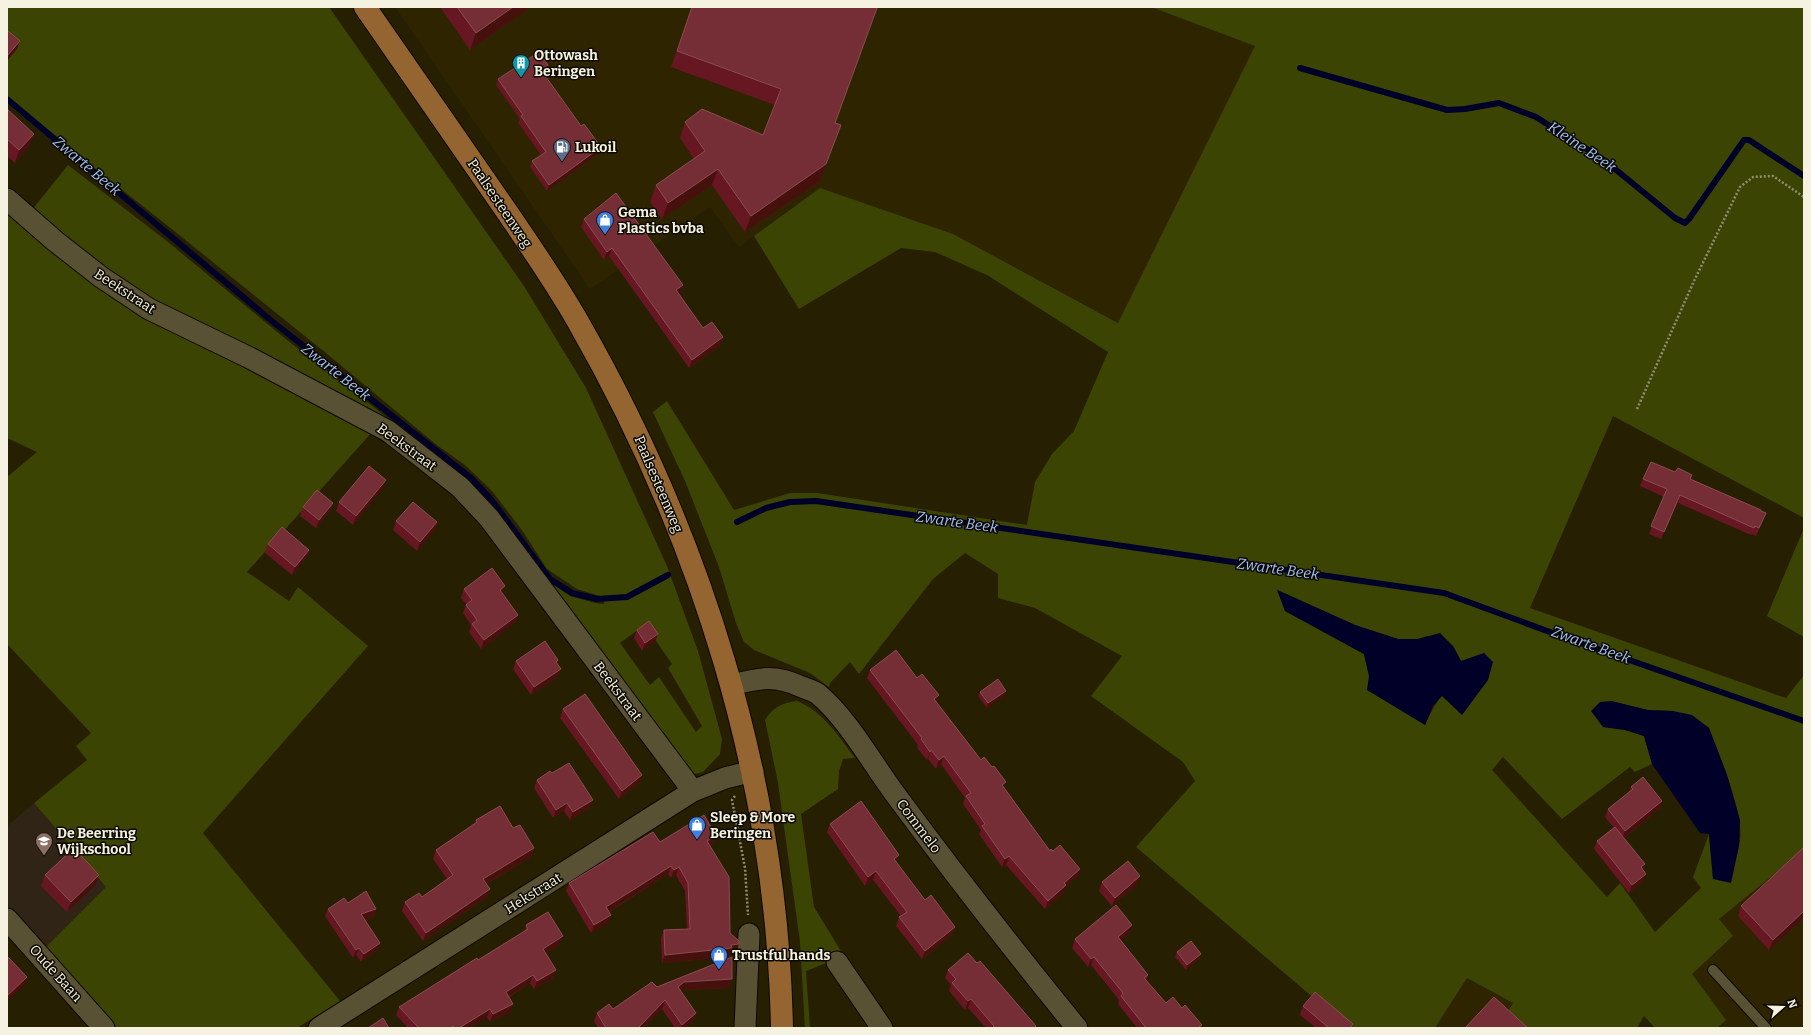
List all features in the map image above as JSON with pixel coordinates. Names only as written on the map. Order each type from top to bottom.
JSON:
[{"type":"main road","name":"Paalsesteenweg","points":[[365,7],[525,238],[576,317],[611,381],[659,480],[682,536],[704,594],[731,684],[753,771],[768,855],[775,909],[782,995],[782,1028]]},
{"type":"street","name":"Beekstraat","points":[[7,199],[54,241],[95,273],[149,308],[250,358],[388,431],[460,487],[489,518],[693,791]]},
{"type":"street","name":"Commelo","points":[[731,684],[757,679],[777,678],[787,680],[817,693],[841,718],[895,794],[1013,949],[1077,1028]]},
{"type":"street","name":"Hekstraat","points":[[319,1028],[693,791],[725,778],[753,771]]},
{"type":"street","name":"Oude Baan","points":[[7,919],[104,1028]]},
{"type":"street","points":[[745,1028],[749,934]]},
{"type":"street","points":[[837,962],[882,1028]]},
{"type":"lane","points":[[1713,970],[1763,1027]]},
{"type":"path","points":[[1637,409],[1694,282],[1740,186],[1753,177],[1773,176],[1804,197]]},
{"type":"path","points":[[749,934],[745,868],[732,800],[753,771]]},
{"type":"shaded area","points":[[395,7],[1151,7],[1256,46],[1119,323],[953,234],[820,188],[739,247],[710,207],[590,289]]},
{"type":"shaded area","name":"De Beerring Wijkschool","points":[[34,803],[106,887],[44,949],[7,908],[7,826]]},
{"type":"shaded area","points":[[1804,850],[1804,1028],[1717,1028],[1726,1020],[1691,974],[1732,937],[1719,919]]},
{"type":"shaded area","points":[[1467,978],[1513,1003],[1514,1028],[1435,1028]]},
{"type":"green space","points":[[7,7],[329,7],[524,286],[586,388],[667,566],[698,651],[722,739],[720,754],[703,772],[691,775],[465,485],[146,297],[97,265],[32,210],[68,165],[168,242],[287,340],[380,412],[485,498],[545,579],[570,596],[604,604],[603,597],[577,589],[547,569],[522,530],[492,491],[465,465],[438,446],[326,353],[7,99]],"holes":[[[645,625],[672,664],[668,668],[702,726],[696,732],[659,677],[650,685],[620,643]]]},
{"type":"green space","points":[[1151,7],[1804,7],[1804,518],[1613,416],[1530,608],[1786,698],[1804,675],[1804,850],[1719,919],[1733,936],[1692,974],[1726,1020],[1717,1028],[1655,1028],[1644,1016],[1637,1028],[1514,1028],[1504,1019],[1513,1003],[1467,978],[1435,1028],[1349,1028],[1136,847],[1195,781],[1183,762],[1091,696],[1122,656],[1035,608],[998,598],[998,574],[965,553],[933,579],[859,674],[850,662],[830,683],[829,687],[810,673],[754,650],[744,642],[736,623],[719,567],[685,481],[653,412],[667,401],[734,510],[790,493],[817,493],[1027,525],[1035,482],[1052,454],[1074,431],[1108,352],[987,275],[935,252],[901,248],[799,309],[754,236],[820,188],[953,234],[1118,323],[1255,46]],"holes":[[[1278,590],[1355,625],[1398,639],[1418,639],[1427,636],[1453,646],[1461,661],[1425,725],[1369,676],[1364,654],[1285,611]],[[1611,701],[1648,710],[1673,711],[1709,728],[1736,803],[1740,834],[1738,848],[1713,879],[1709,834],[1693,877],[1701,888],[1655,932],[1620,883],[1607,897],[1492,770],[1503,757],[1562,819],[1630,767],[1635,772],[1652,764],[1644,736],[1625,730],[1603,727]]]},
{"type":"green space","points":[[7,207],[269,378],[373,431],[247,572],[289,601],[298,587],[368,646],[203,833],[340,1001],[297,1028],[115,1028],[44,949],[106,887],[34,803],[87,760],[76,746],[91,733],[7,644],[7,477],[37,452],[7,438]]},
{"type":"green space","points":[[1804,528],[1804,637],[1767,616]]},
{"type":"green space","points":[[797,701],[815,711],[823,718],[855,758],[843,759],[839,771],[838,789],[801,814],[814,907],[844,956],[806,971],[810,1028],[805,1028],[800,942],[778,783],[765,720],[778,706]]},
{"type":"water","points":[[1277,590],[1355,625],[1398,639],[1418,639],[1440,633],[1453,646],[1461,661],[1484,653],[1493,662],[1488,680],[1462,715],[1442,696],[1433,706],[1425,725],[1367,690],[1369,676],[1364,654],[1285,611]]},
{"type":"water","points":[[1611,701],[1648,710],[1673,711],[1692,715],[1709,728],[1727,775],[1740,820],[1739,846],[1731,883],[1713,879],[1709,834],[1700,833],[1652,764],[1644,736],[1625,730],[1603,727],[1591,711],[1600,702]]},
{"type":"building","points":[[457,7],[513,7],[476,33]]},
{"type":"building","points":[[692,7],[877,8],[835,123],[841,125],[826,164],[751,216],[718,169],[668,203],[656,185],[705,151],[685,122],[702,109],[763,135],[781,89],[677,51]]},
{"type":"building","points":[[7,30],[20,41],[7,56]]},
{"type":"building","points":[[539,52],[548,65],[541,70],[581,126],[584,124],[601,147],[549,185],[532,161],[546,152],[498,79]]},
{"type":"building","points":[[7,109],[34,134],[19,150],[7,139]]},
{"type":"building","points":[[616,193],[683,285],[676,290],[703,328],[712,322],[723,337],[692,360],[612,248],[607,252],[584,219]]},
{"type":"building","points":[[1651,462],[1675,472],[1678,468],[1692,475],[1690,479],[1766,513],[1759,528],[1755,526],[1754,528],[1680,495],[1664,532],[1651,526],[1667,489],[1643,479]]},
{"type":"building","points":[[369,466],[386,480],[356,516],[339,502]]},
{"type":"building","points":[[317,490],[333,503],[319,520],[303,507]]},
{"type":"building","points":[[413,502],[437,522],[420,542],[396,521]]},
{"type":"building","points":[[282,527],[309,550],[295,567],[268,544]]},
{"type":"building","points":[[492,568],[505,586],[500,590],[518,615],[484,640],[472,624],[477,620],[466,605],[472,600],[464,589]]},
{"type":"building","points":[[649,621],[658,634],[645,643],[637,630]]},
{"type":"building","points":[[545,641],[558,660],[556,662],[561,669],[534,687],[516,661]]},
{"type":"building","points":[[896,650],[917,678],[922,674],[939,695],[934,699],[981,760],[984,757],[992,767],[994,766],[1006,782],[1002,785],[1050,851],[1051,849],[1053,851],[1060,845],[1080,869],[1064,883],[1066,885],[1048,901],[1009,856],[1005,859],[982,826],[985,824],[966,796],[971,793],[944,756],[939,760],[931,750],[930,752],[921,739],[922,738],[870,670]]},
{"type":"building","points":[[998,679],[1006,691],[988,703],[980,692]]},
{"type":"building","points":[[585,694],[642,775],[622,791],[563,709]]},
{"type":"building","points":[[569,763],[593,800],[573,812],[567,803],[556,810],[537,780],[550,771],[552,773]]},
{"type":"building","points":[[1643,777],[1662,801],[1625,831],[1608,809],[1633,789],[1631,787]]},
{"type":"building","points":[[861,801],[899,855],[894,859],[925,900],[931,895],[955,927],[925,951],[899,917],[907,912],[876,871],[868,877],[830,824]]},
{"type":"building","points":[[500,806],[513,828],[520,825],[534,848],[483,879],[490,889],[426,933],[405,902],[419,893],[422,897],[453,875],[436,850],[477,822],[476,820]]},
{"type":"building","points":[[704,815],[716,836],[707,841],[729,877],[730,933],[739,941],[739,944],[731,945],[732,948],[665,955],[664,930],[690,929],[688,883],[679,867],[674,870],[671,866],[606,907],[611,915],[594,925],[569,883],[653,832],[660,842]]},
{"type":"building","points":[[1615,827],[1645,864],[1641,867],[1646,874],[1632,885],[1597,841]]},
{"type":"building","points":[[1804,847],[1804,911],[1773,940],[1741,906]]},
{"type":"building","points":[[74,848],[99,875],[71,902],[45,875]]},
{"type":"building","points":[[1128,861],[1140,876],[1115,898],[1102,882]]},
{"type":"building","points":[[366,891],[376,909],[361,914],[380,943],[364,954],[359,948],[356,950],[328,909],[344,898],[348,903]]},
{"type":"building","points":[[1116,905],[1132,925],[1118,937],[1148,975],[1144,978],[1166,1003],[1173,997],[1182,1008],[1185,1005],[1202,1025],[1199,1027],[1200,1028],[1146,1028],[1121,996],[1123,993],[1094,957],[1091,959],[1075,939]]},
{"type":"building","points":[[548,912],[563,936],[543,949],[556,970],[537,981],[533,975],[506,992],[513,1004],[493,1014],[490,1009],[459,1028],[454,1028],[453,1026],[450,1028],[419,1028],[399,1007],[477,958],[478,960],[528,929],[526,925]]},
{"type":"building","points":[[1191,941],[1201,954],[1187,965],[1177,952]]},
{"type":"building","points":[[968,953],[977,963],[980,961],[1036,1026],[1034,1028],[992,1028],[994,1026],[971,999],[968,1001],[952,983],[956,979],[948,970]]},
{"type":"building","points":[[7,956],[27,977],[7,996]]},
{"type":"building","points":[[732,957],[732,979],[684,982],[678,987],[696,1013],[682,1025],[665,1000],[638,1028],[606,1028],[597,1013],[609,1004],[613,1009],[652,982],[657,987]]},
{"type":"building","points":[[1315,992],[1353,1024],[1350,1028],[1329,1028],[1303,1006]]},
{"type":"building","points":[[1494,997],[1528,1028],[1465,1028]]},
{"type":"building","points":[[383,1018],[389,1028],[368,1028]]},
{"type":"waterway","name":"Kleine Beek","points":[[1300,68],[1447,110],[1465,109],[1499,103],[1536,117],[1604,160],[1675,218],[1685,223],[1744,140],[1749,140],[1804,176]]},
{"type":"waterway","name":"Zwarte Beek","points":[[7,99],[273,322],[470,477],[490,498],[550,579],[572,593],[597,599],[627,597],[668,575]]},
{"type":"waterway","name":"Zwarte Beek","points":[[737,522],[766,508],[790,502],[816,501],[1444,593],[1569,639],[1804,721]]},
{"type":"place","name":"Ottowash Beringen","points":[[521,78]]},
{"type":"place","name":"Lukoil","points":[[562,162]]},
{"type":"place","name":"Gema Plastics bvba","points":[[605,235]]},
{"type":"place","name":"Sleep & More Beringen","points":[[697,840]]},
{"type":"place","name":"De Beerring Wijkschool","points":[[44,856]]},
{"type":"place","name":"Trustful hands","points":[[719,970]]}]
